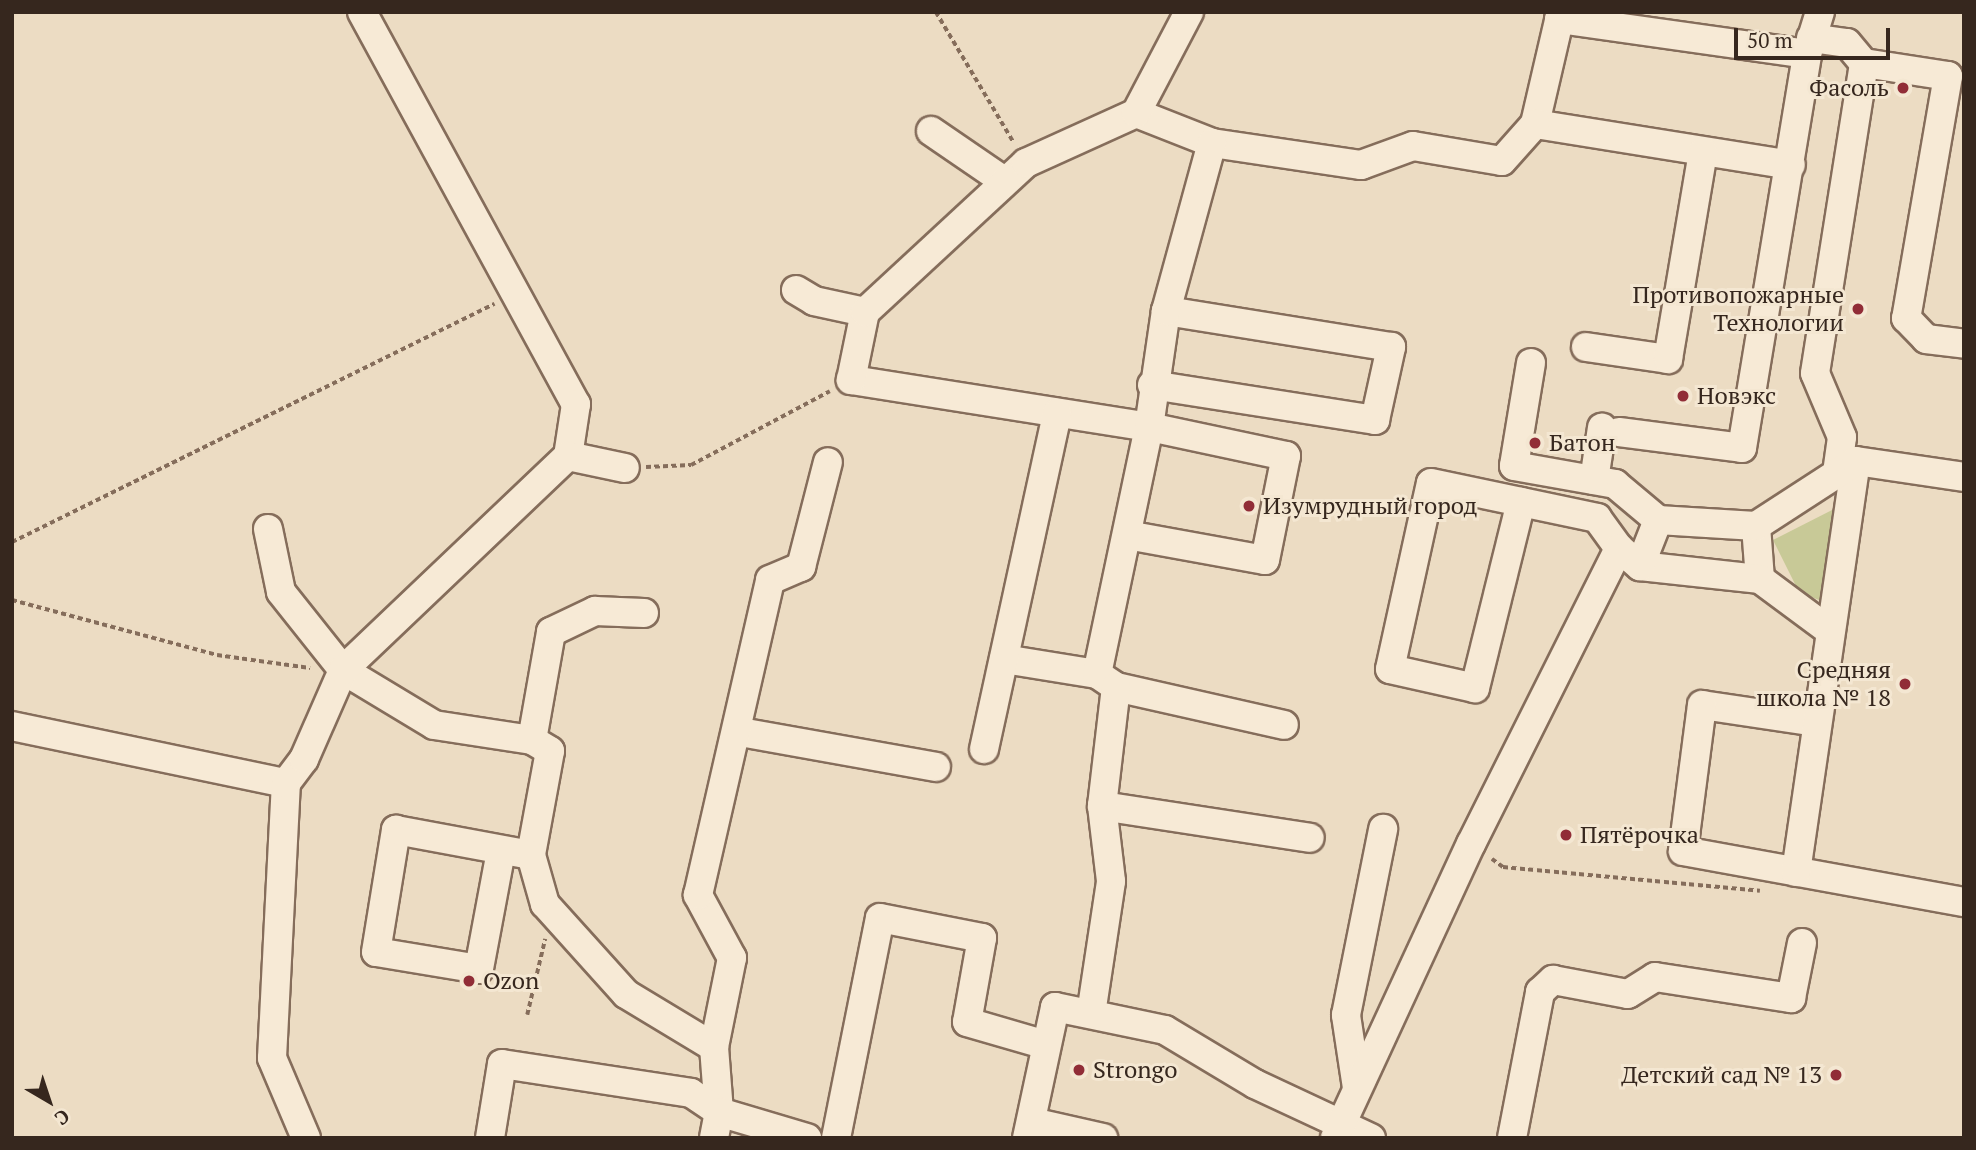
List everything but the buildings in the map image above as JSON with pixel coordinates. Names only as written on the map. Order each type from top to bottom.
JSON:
[{"type":"lane","points":[[306,1138],[272,1058],[286,783],[304,759],[343,670],[568,456],[576,404],[362,12]]},
{"type":"lane","points":[[1127,535],[1265,560],[1286,456],[1149,427],[851,380],[864,312],[1026,163],[1136,113],[1191,13]]},
{"type":"lane","points":[[1136,113],[1212,143],[1362,165],[1413,146],[1502,161],[1535,124],[1560,16],[1716,25],[1813,35],[1847,43],[1864,62],[1948,76],[1906,318],[1926,339],[1964,344]]},
{"type":"lane","points":[[1594,480],[1610,430],[1742,448],[1813,35]]},
{"type":"lane","points":[[1796,872],[1830,631],[1846,467],[1842,437],[1815,373],[1864,62]]},
{"type":"lane","points":[[1535,124],[1791,165]]},
{"type":"lane","points":[[931,131],[1004,181]]},
{"type":"lane","points":[[1091,1014],[1111,881],[1102,806],[1106,680],[1127,535],[1149,427],[1152,384],[1166,311],[1212,143]]},
{"type":"lane","points":[[1586,347],[1668,359],[1703,152]]},
{"type":"lane","points":[[796,290],[864,312]]},
{"type":"lane","points":[[1152,384],[1375,420],[1391,347],[1166,311]]},
{"type":"lane","points":[[1531,363],[1514,467],[1615,484],[1658,520],[1756,526],[1846,467],[1964,477]]},
{"type":"lane","points":[[984,749],[1057,412]]},
{"type":"lane","points":[[568,456],[625,468]]},
{"type":"lane","points":[[716,1125],[714,1047],[732,958],[698,895],[726,751],[740,732],[770,580],[802,567],[828,461]]},
{"type":"lane","points":[[1521,502],[1475,688],[1390,669],[1431,483],[1597,518],[1629,557],[1760,579],[1830,631]]},
{"type":"lane","points":[[1338,1130],[1471,844],[1629,557],[1658,520]]},
{"type":"lane","points":[[1756,526],[1760,579]]},
{"type":"lane","points":[[268,528],[281,592],[343,670],[434,724],[532,740],[550,751],[531,855],[552,911],[626,994],[714,1047]]},
{"type":"lane","points":[[532,740],[551,632],[585,613],[644,613]]},
{"type":"lane","points":[[1003,659],[1106,680],[1284,724]]},
{"type":"lane","points":[[1817,722],[1702,705],[1683,851],[1964,902]]},
{"type":"lane","points":[[12,726],[286,783]]},
{"type":"lane","points":[[740,732],[936,767]]},
{"type":"lane","points":[[1102,806],[1310,838]]},
{"type":"lane","points":[[1357,1088],[1346,1015],[1383,829]]},
{"type":"lane","points":[[501,851],[479,969],[376,952],[396,830],[531,855]]},
{"type":"lane","points":[[836,1138],[880,918],[982,938],[967,1022],[1046,1045]]},
{"type":"lane","points":[[1512,1138],[1540,992],[1553,980],[1628,994],[1654,977],[1791,998],[1802,943]]},
{"type":"lane","points":[[1103,1138],[1030,1130],[1055,1007],[1165,1030],[1338,1130],[1371,1138]]},
{"type":"lane","points":[[490,1138],[502,1064],[691,1093],[716,1125],[807,1138]]},
{"type":"path","points":[[936,12],[1026,163]]},
{"type":"path","points":[[12,542],[517,292]]},
{"type":"path","points":[[625,468],[691,465],[851,380]]},
{"type":"path","points":[[12,600],[217,655],[343,670]]},
{"type":"path","points":[[1471,844],[1503,867],[1757,892],[1796,872]]},
{"type":"path","points":[[527,1015],[552,911]]},
{"type":"green space","points":[[1836,508],[1824,602],[1799,592],[1773,540]]},
{"type":"place","name":"Фасоль","points":[[1903,88]]},
{"type":"place","name":"Противопожарные Технологии","points":[[1858,309]]},
{"type":"place","name":"Новэкс","points":[[1683,396]]},
{"type":"place","name":"Батон","points":[[1535,443]]},
{"type":"place","name":"Изумрудный город","points":[[1249,506]]},
{"type":"place","name":"Средняя школа № 18","points":[[1905,684]]},
{"type":"place","name":"Пятёрочка","points":[[1566,835]]},
{"type":"place","name":"Ozon","points":[[469,981]]},
{"type":"place","name":"Strongo","points":[[1079,1070]]},
{"type":"place","name":"Детский сад № 13","points":[[1836,1075]]}]
